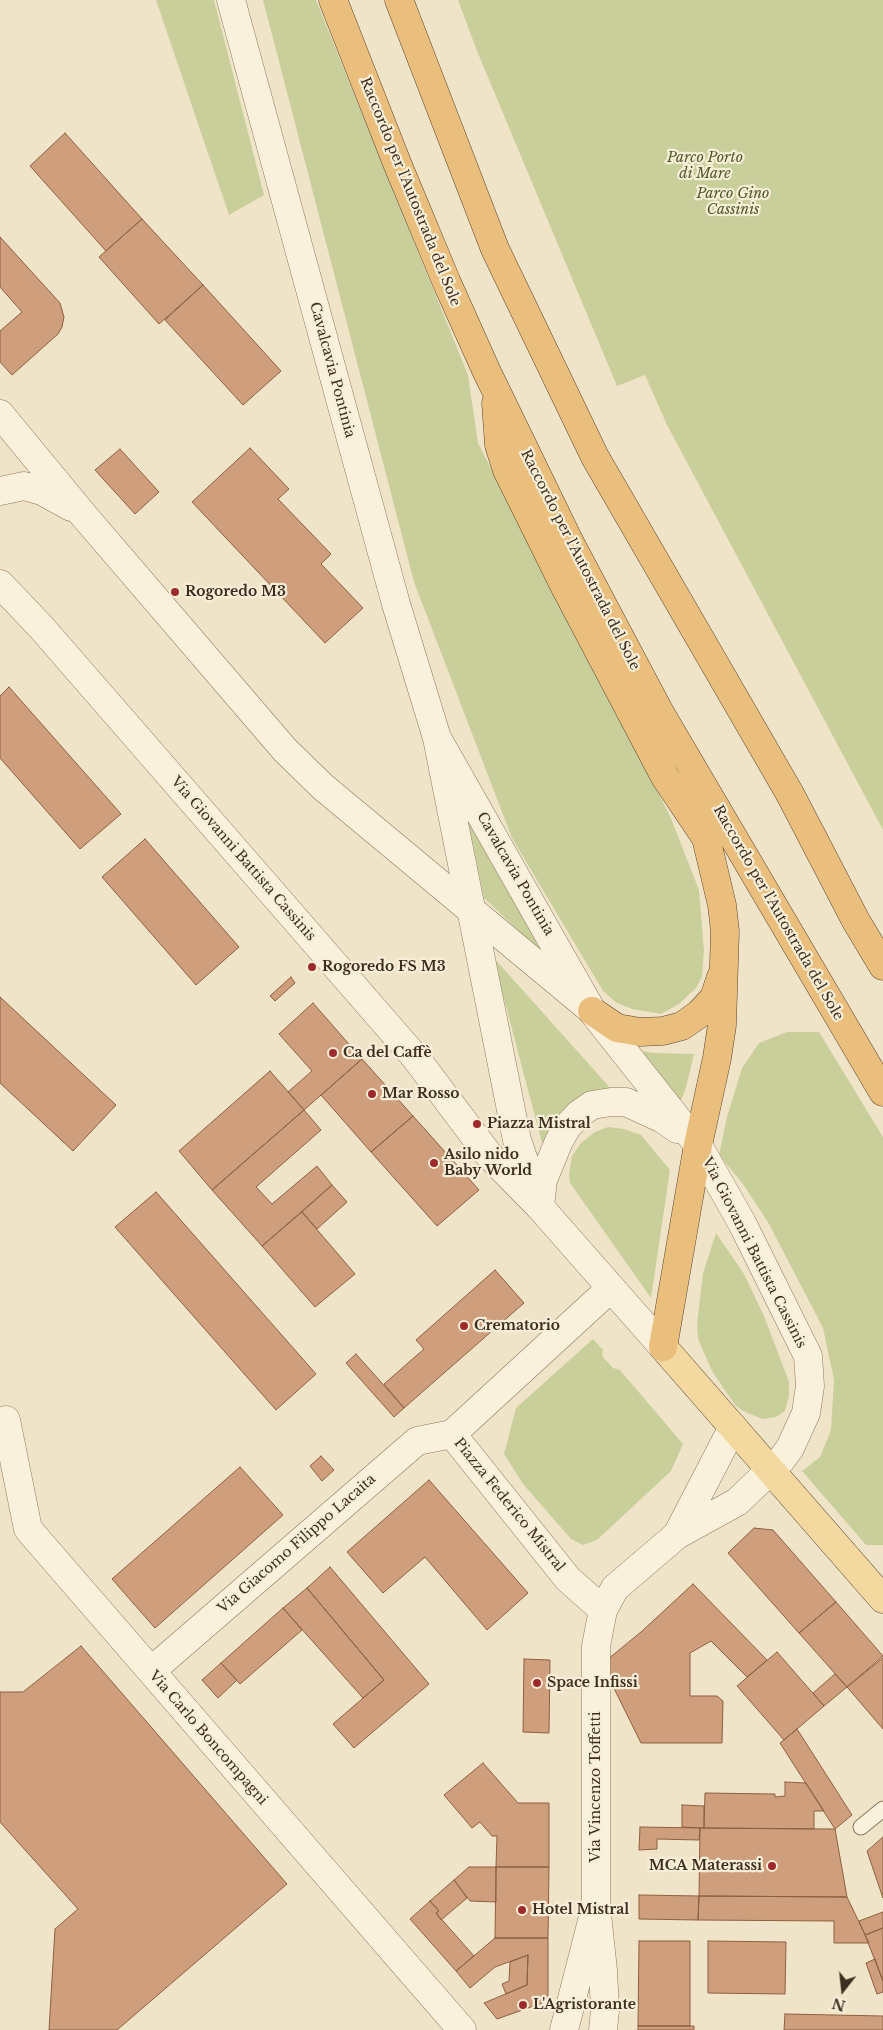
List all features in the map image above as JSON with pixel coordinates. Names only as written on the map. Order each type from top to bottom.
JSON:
[{"type":"highway","name":"Raccordo per l'Autostrada del Sole","points":[[333,0],[397,164],[486,370],[569,541],[655,703],[883,1092]]},
{"type":"highway","points":[[399,0],[495,249],[595,457],[790,794],[856,921],[883,966]]},
{"type":"highway","points":[[486,370],[495,394],[498,445],[507,470],[570,596],[666,778],[706,838],[722,905],[725,931],[721,1033],[698,1145],[663,1347]]},
{"type":"highway","points":[[592,1010],[617,1028],[640,1032],[663,1031],[682,1026],[699,1014],[714,998],[724,968]]},
{"type":"main road","name":"Via Giovanni Battista Cassinis","points":[[663,1347],[883,1599]]},
{"type":"street","name":"Cavalcavia Pontinia","points":[[231,0],[396,604],[437,738],[471,910]]},
{"type":"street","name":"Via Giovanni Battista Cassinis","points":[[0,414],[84,517],[284,750],[323,787],[592,1010],[698,1145],[742,1223],[808,1356],[810,1386],[806,1413],[790,1448],[771,1470]]},
{"type":"street","name":"Via Giovanni Battista Cassinis","points":[[0,491],[24,486],[42,491],[84,517]]},
{"type":"street","name":"Via Giovanni Battista Cassinis","points":[[0,584],[54,642],[415,1057],[488,1154],[540,1207],[663,1347]]},
{"type":"street","name":"Cavalcavia Pontinia","points":[[437,738],[592,1010]]},
{"type":"street","name":"Via Giovanni Battista Cassinis","points":[[471,910],[517,1140],[540,1207]]},
{"type":"street","name":"Via Giovanni Battista Cassinis","points":[[540,1207],[544,1180],[559,1141],[579,1114],[592,1105],[626,1102],[663,1119],[698,1145]]},
{"type":"street","name":"Piazza Federico Mistral","points":[[603,1610],[568,1579],[452,1434],[611,1288]]},
{"type":"street","name":"Via Carlo Boncompagni","points":[[6,1420],[28,1529],[462,2030]]},
{"type":"street","points":[[677,1535],[733,1427]]},
{"type":"street","name":"Via Giacomo Filippo Lacaita","points":[[151,1671],[417,1441],[452,1434]]},
{"type":"street","points":[[603,1610],[615,1588],[677,1535],[737,1502],[771,1470]]},
{"type":"street","name":"Via Vincenzo Toffetti","points":[[603,1610],[596,1646],[596,1905],[603,1970],[605,2010],[603,2030]]},
{"type":"street","name":"Via Vincenzo Toffetti","points":[[564,2030],[596,1905]]},
{"type":"lane","points":[[861,1827],[883,1809]]},
{"type":"green space","points":[[156,0],[214,0],[264,195],[229,215]]},
{"type":"green space","points":[[263,0],[316,0],[468,375],[478,443],[670,816],[699,890],[704,951],[702,977],[696,988],[679,1004],[661,1014],[632,1009],[617,1003],[603,991],[512,838],[414,582]]},
{"type":"green space","name":"Parco Porto di Mare","points":[[458,0],[883,0],[883,830],[667,425],[645,375],[617,386],[477,51]]},
{"type":"green space","points":[[467,815],[507,884],[541,952],[484,898]]},
{"type":"green space","points":[[493,957],[613,1091],[566,1109],[552,1126],[542,1143]]},
{"type":"green space","points":[[787,1032],[819,1032],[883,1137],[883,1545],[866,1545],[802,1471],[820,1457],[831,1430],[834,1380],[823,1328],[769,1224],[743,1184],[719,1155],[727,1117],[742,1068],[759,1043]]},
{"type":"green space","points":[[642,1051],[694,1054],[685,1091],[680,1102]]},
{"type":"green space","points":[[608,1127],[624,1129],[641,1135],[670,1170],[651,1298],[570,1183],[569,1174],[572,1156],[581,1143],[595,1132]]},
{"type":"green space","points":[[716,1233],[744,1274],[764,1316],[789,1382],[789,1395],[785,1411],[776,1417],[762,1419],[743,1411],[735,1405],[712,1371],[698,1339],[697,1324],[703,1273]]},
{"type":"green space","points":[[593,1339],[603,1350],[602,1356],[613,1368],[620,1370],[683,1444],[671,1471],[597,1540],[583,1545],[571,1539],[523,1484],[504,1454],[516,1408]]},
{"type":"building","points":[[65,133],[142,219],[106,251],[30,166]]},
{"type":"building","points":[[142,219],[203,285],[159,324],[99,257]]},
{"type":"building","points":[[0,237],[60,303],[64,317],[58,334],[12,375],[0,362],[0,331],[22,312],[0,287]]},
{"type":"building","points":[[203,285],[281,371],[243,405],[165,320]]},
{"type":"building","points":[[250,448],[289,489],[278,499],[331,554],[321,564],[363,608],[325,643],[192,502]]},
{"type":"building","points":[[120,449],[159,492],[135,514],[95,470]]},
{"type":"building","points":[[9,687],[121,814],[80,849],[0,758],[0,696]]},
{"type":"building","points":[[145,839],[239,947],[196,985],[102,877]]},
{"type":"building","points":[[291,977],[295,983],[275,1001],[270,996]]},
{"type":"building","points":[[0,997],[116,1105],[73,1151],[0,1083]]},
{"type":"building","points":[[313,1003],[362,1059],[304,1110],[288,1092],[312,1071],[279,1034]]},
{"type":"building","points":[[362,1059],[413,1116],[371,1152],[321,1095]]},
{"type":"building","points":[[270,1071],[304,1110],[212,1190],[179,1151]]},
{"type":"building","points":[[304,1110],[321,1130],[256,1187],[272,1204],[317,1166],[332,1185],[262,1246],[212,1190]]},
{"type":"building","points":[[413,1116],[479,1190],[437,1226],[371,1152]]},
{"type":"building","points":[[332,1185],[347,1202],[317,1229],[302,1212]]},
{"type":"building","points":[[156,1192],[316,1374],[276,1410],[115,1227]]},
{"type":"building","points":[[302,1212],[355,1274],[315,1307],[262,1246]]},
{"type":"building","name":"Crematorio","points":[[495,1270],[524,1303],[404,1408],[384,1384],[424,1349],[416,1340]]},
{"type":"building","points":[[356,1354],[404,1408],[394,1417],[346,1363]]},
{"type":"building","points":[[321,1456],[334,1470],[322,1481],[310,1466]]},
{"type":"building","points":[[240,1467],[283,1515],[155,1628],[112,1579]]},
{"type":"building","points":[[429,1480],[528,1593],[487,1630],[425,1557],[383,1593],[347,1552]]},
{"type":"building","points":[[754,1528],[773,1530],[836,1602],[799,1633],[728,1553]]},
{"type":"building","points":[[330,1567],[429,1684],[354,1748],[333,1724],[384,1680],[307,1588]]},
{"type":"building","points":[[693,1584],[767,1660],[747,1677],[711,1641],[690,1653],[690,1696],[717,1696],[723,1701],[722,1743],[641,1743],[602,1664],[641,1632]]},
{"type":"building","points":[[307,1588],[384,1680],[363,1698],[283,1608]]},
{"type":"building","points":[[836,1602],[883,1656],[847,1687],[799,1633]]},
{"type":"building","points":[[283,1608],[302,1630],[240,1684],[221,1663]]},
{"type":"building","points":[[81,1646],[287,1884],[117,2030],[49,2030],[55,1929],[78,1909],[0,1822],[0,1692],[23,1692]]},
{"type":"building","points":[[777,1652],[824,1706],[784,1740],[737,1686]]},
{"type":"building","points":[[883,1658],[883,1729],[847,1687]]},
{"type":"building","name":"Space Infissi","points":[[524,1659],[550,1660],[549,1733],[523,1732]]},
{"type":"building","points":[[221,1663],[237,1680],[218,1698],[202,1680]]},
{"type":"building","points":[[835,1674],[847,1687],[824,1706],[813,1693]]},
{"type":"building","points":[[797,1729],[852,1815],[835,1829],[780,1743]]},
{"type":"building","points":[[483,1763],[518,1803],[549,1803],[549,1867],[496,1867],[497,1836],[492,1836],[480,1822],[472,1828],[444,1795]]},
{"type":"building","points":[[785,1782],[806,1783],[824,1811],[814,1811],[814,1829],[704,1828],[705,1793],[775,1794],[775,1797],[785,1796]]},
{"type":"building","points":[[682,1805],[704,1806],[704,1828],[682,1827]]},
{"type":"building","points":[[640,1827],[700,1828],[699,1840],[657,1839],[657,1849],[639,1850]]},
{"type":"building","points":[[700,1828],[835,1829],[847,1897],[699,1896]]},
{"type":"building","points":[[883,1837],[883,1898],[867,1851]]},
{"type":"building","points":[[469,1867],[496,1867],[496,1902],[470,1901],[454,1880]]},
{"type":"building","name":"Hotel Mistral","points":[[496,1867],[549,1867],[548,1938],[495,1938]]},
{"type":"building","points":[[454,1880],[467,1898],[441,1920],[436,1913],[439,1911],[430,1901]]},
{"type":"building","points":[[639,1895],[699,1896],[698,1920],[639,1919]]},
{"type":"building","points":[[699,1896],[847,1897],[869,1943],[834,1943],[834,1921],[698,1920]]},
{"type":"building","points":[[430,1901],[439,1911],[436,1913],[474,1956],[456,1971],[410,1919]]},
{"type":"building","points":[[883,1912],[883,1928],[865,1935],[859,1921]]},
{"type":"building","points":[[883,1928],[883,1981],[865,1935]]},
{"type":"building","points":[[495,1938],[548,1938],[548,2001],[497,2019],[484,2003],[527,1985],[528,1955],[495,1967],[470,1988],[456,1971]]},
{"type":"building","points":[[639,1941],[690,1941],[690,2026],[638,2026]]},
{"type":"building","points":[[708,1941],[786,1942],[785,1994],[708,1993]]},
{"type":"building","points":[[528,1955],[527,1985],[506,1994],[502,1984],[509,1981],[510,1962]]},
{"type":"building","points":[[875,1959],[883,1981],[883,1992],[877,1994],[866,1963]]},
{"type":"building","points":[[785,2014],[883,2016],[883,2030],[784,2030]]},
{"type":"building","points":[[638,2026],[694,2026],[694,2030],[638,2030]]},
{"type":"place","name":"Rogoredo M3","points":[[175,592]]},
{"type":"place","name":"Rogoredo FS M3","points":[[312,967]]},
{"type":"place","name":"Ca del Caffè","points":[[333,1053]]},
{"type":"place","name":"Mar Rosso","points":[[372,1094]]},
{"type":"place","name":"Piazza Mistral","points":[[477,1124]]},
{"type":"place","name":"Asilo nido Baby World","points":[[434,1163]]},
{"type":"place","name":"Crematorio","points":[[464,1326]]},
{"type":"place","name":"Space Infissi","points":[[537,1683]]},
{"type":"place","name":"MCA Materassi","points":[[772,1866]]},
{"type":"place","name":"Hotel Mistral","points":[[522,1910]]},
{"type":"place","name":"L'Agristorante","points":[[523,2005]]},
{"type":"park label","name":"Parco Gino Cassinis","points":[[733,202]]}]
